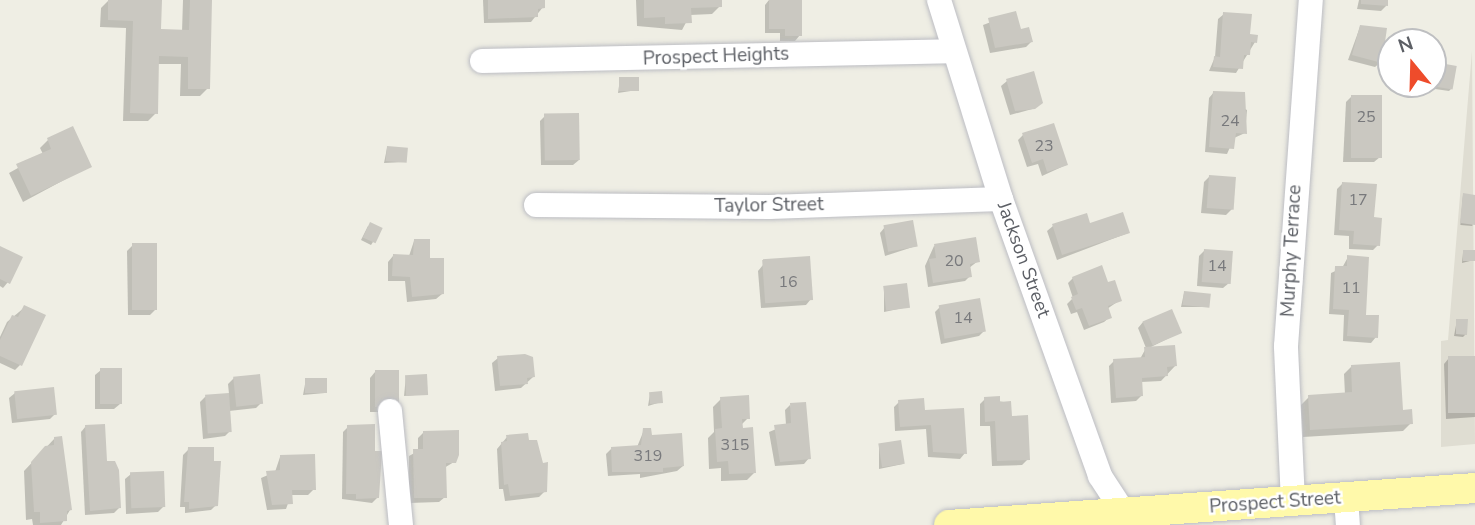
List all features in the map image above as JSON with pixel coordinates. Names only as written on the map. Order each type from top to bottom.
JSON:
[{"type":"main road","name":"Prospect Street","points":[[948,525],[1128,519],[1293,502],[1347,512],[1475,488]]},
{"type":"street","name":"Jackson Street","points":[[939,0],[951,51],[1001,199],[1100,476],[1128,519]]},
{"type":"street","name":"Murphy Terrace","points":[[1293,502],[1286,346],[1311,0]]},
{"type":"street","name":"Prospect Heights","points":[[482,61],[951,51]]},
{"type":"street","name":"Taylor Street","points":[[536,205],[769,207],[1001,199]]},
{"type":"street","points":[[390,411],[401,525]]},
{"type":"shaded area","points":[[1472,51],[1475,444],[1441,447],[1441,341],[1448,340]]},
{"type":"building","points":[[108,0],[162,0],[161,29],[189,30],[190,0],[212,0],[210,89],[188,89],[188,57],[159,56],[158,114],[130,113],[133,21],[108,20]]},
{"type":"building","points":[[488,0],[545,0],[545,8],[538,9],[538,17],[488,19]]},
{"type":"building","points":[[644,0],[722,0],[722,7],[691,8],[692,23],[665,24],[665,17],[644,18]]},
{"type":"building","points":[[769,0],[802,0],[802,36],[785,36],[785,29],[769,29]]},
{"type":"building","points":[[1361,0],[1388,0],[1388,6],[1361,4]]},
{"type":"building","points":[[1016,11],[1021,29],[1029,27],[1033,42],[995,48],[988,18]]},
{"type":"building","points":[[1223,12],[1252,14],[1250,34],[1258,35],[1257,43],[1251,42],[1250,55],[1244,55],[1243,69],[1213,67],[1214,56],[1220,57]]},
{"type":"building","points":[[1360,25],[1387,28],[1377,28],[1377,62],[1352,55]]},
{"type":"building","points":[[1447,64],[1457,66],[1453,90],[1447,89]]},
{"type":"building","points":[[1034,71],[1043,103],[1035,109],[1015,111],[1006,79]]},
{"type":"building","points":[[619,77],[639,77],[639,91],[619,91]]},
{"type":"building","points":[[1213,91],[1245,92],[1247,134],[1236,133],[1234,149],[1209,147]]},
{"type":"building","points":[[1351,95],[1377,95],[1377,98],[1382,98],[1382,158],[1351,158]]},
{"type":"building","points":[[579,113],[580,160],[545,161],[544,114]]},
{"type":"building","points":[[1054,123],[1068,165],[1047,172],[1043,159],[1032,163],[1022,133]]},
{"type":"building","points":[[73,126],[92,167],[31,196],[16,164],[51,149],[47,138]]},
{"type":"building","points":[[387,146],[408,148],[407,163],[386,161]]},
{"type":"building","points":[[1209,175],[1236,177],[1234,210],[1207,208]]},
{"type":"building","points":[[1342,182],[1377,184],[1374,217],[1382,218],[1380,246],[1353,244],[1354,231],[1339,230]]},
{"type":"building","points":[[1463,193],[1475,195],[1475,225],[1460,223]]},
{"type":"building","points":[[1123,212],[1130,233],[1062,255],[1052,224],[1087,213],[1090,223]]},
{"type":"building","points":[[913,220],[918,247],[888,252],[883,225]]},
{"type":"building","points":[[370,222],[383,228],[376,243],[363,237]]},
{"type":"building","points":[[976,237],[980,262],[970,264],[972,277],[933,283],[929,259],[936,258],[934,244]]},
{"type":"building","points":[[414,239],[430,239],[430,258],[444,258],[444,294],[412,297],[410,277],[392,276],[393,254],[413,255]]},
{"type":"building","points":[[132,243],[157,243],[157,310],[132,310]]},
{"type":"building","points":[[0,246],[23,257],[10,284],[0,279]]},
{"type":"building","points":[[1204,249],[1233,251],[1231,284],[1202,282]]},
{"type":"building","points":[[1463,250],[1475,250],[1475,261],[1463,261]]},
{"type":"building","points":[[1347,255],[1369,257],[1366,315],[1379,315],[1378,338],[1347,336],[1349,310],[1333,309],[1335,266],[1347,266]]},
{"type":"building","points":[[810,256],[813,300],[765,303],[762,259]]},
{"type":"building","points":[[1102,265],[1108,282],[1115,280],[1122,301],[1108,306],[1112,318],[1089,326],[1082,308],[1076,310],[1071,297],[1078,294],[1072,277]]},
{"type":"building","points":[[907,283],[910,308],[886,311],[883,286]]},
{"type":"building","points":[[1184,291],[1211,294],[1209,308],[1183,305]]},
{"type":"building","points":[[980,298],[986,331],[945,339],[939,305]]},
{"type":"building","points":[[24,305],[46,315],[22,366],[0,356],[0,340],[12,315],[18,317]]},
{"type":"building","points":[[1172,309],[1182,333],[1153,345],[1143,322]]},
{"type":"building","points":[[1456,319],[1468,319],[1467,335],[1456,334]]},
{"type":"building","points":[[1175,345],[1177,366],[1167,367],[1168,376],[1142,378],[1143,396],[1116,398],[1113,359],[1145,357],[1144,347]]},
{"type":"building","points":[[525,354],[533,357],[535,377],[527,378],[528,384],[500,386],[497,356]]},
{"type":"building","points":[[1448,356],[1475,356],[1475,413],[1448,413]]},
{"type":"building","points":[[1400,362],[1403,410],[1412,409],[1413,424],[1310,430],[1308,395],[1352,392],[1351,365]]},
{"type":"building","points":[[100,368],[122,368],[122,404],[100,404]]},
{"type":"building","points":[[375,370],[399,370],[399,407],[375,407]]},
{"type":"building","points":[[260,374],[263,404],[236,407],[233,377]]},
{"type":"building","points":[[427,374],[428,395],[406,396],[405,375]]},
{"type":"building","points":[[305,378],[327,378],[327,393],[305,393]]},
{"type":"building","points":[[54,387],[57,415],[17,419],[14,391]]},
{"type":"building","points":[[662,391],[663,403],[650,404],[649,392]]},
{"type":"building","points":[[229,393],[232,432],[208,434],[205,395]]},
{"type":"building","points":[[749,395],[750,419],[742,419],[743,428],[753,427],[756,473],[729,474],[728,461],[717,462],[715,429],[722,428],[720,397]]},
{"type":"building","points":[[1000,396],[1000,402],[1011,401],[1012,416],[1028,415],[1030,460],[997,461],[995,421],[985,422],[984,397]]},
{"type":"building","points":[[924,398],[925,410],[964,408],[967,454],[933,452],[931,425],[900,427],[898,400]]},
{"type":"building","points":[[806,402],[811,459],[780,462],[774,425],[791,423],[790,403]]},
{"type":"building","points":[[105,424],[107,461],[115,461],[119,470],[121,508],[90,511],[85,425]]},
{"type":"building","points":[[375,424],[375,451],[382,451],[379,498],[356,499],[356,494],[346,494],[347,425]]},
{"type":"building","points":[[643,428],[651,428],[652,435],[682,433],[684,466],[663,468],[663,472],[612,472],[611,447],[641,445]]},
{"type":"building","points":[[459,430],[459,455],[456,463],[446,463],[447,498],[414,498],[413,449],[423,449],[423,431]]},
{"type":"building","points":[[528,433],[529,440],[537,440],[543,463],[548,462],[547,492],[510,496],[508,484],[504,485],[501,442],[507,441],[506,435]]},
{"type":"building","points":[[62,436],[72,510],[67,511],[67,521],[40,523],[40,512],[34,512],[31,462],[45,446],[54,445],[54,437]]},
{"type":"building","points":[[901,440],[905,464],[882,467],[878,444]]},
{"type":"building","points":[[188,447],[214,447],[214,461],[221,461],[218,506],[189,509],[189,502],[184,502]]},
{"type":"building","points":[[315,454],[316,490],[292,490],[293,504],[272,505],[266,471],[280,470],[280,455]]},
{"type":"building","points":[[164,471],[165,507],[131,508],[130,472]]}]
